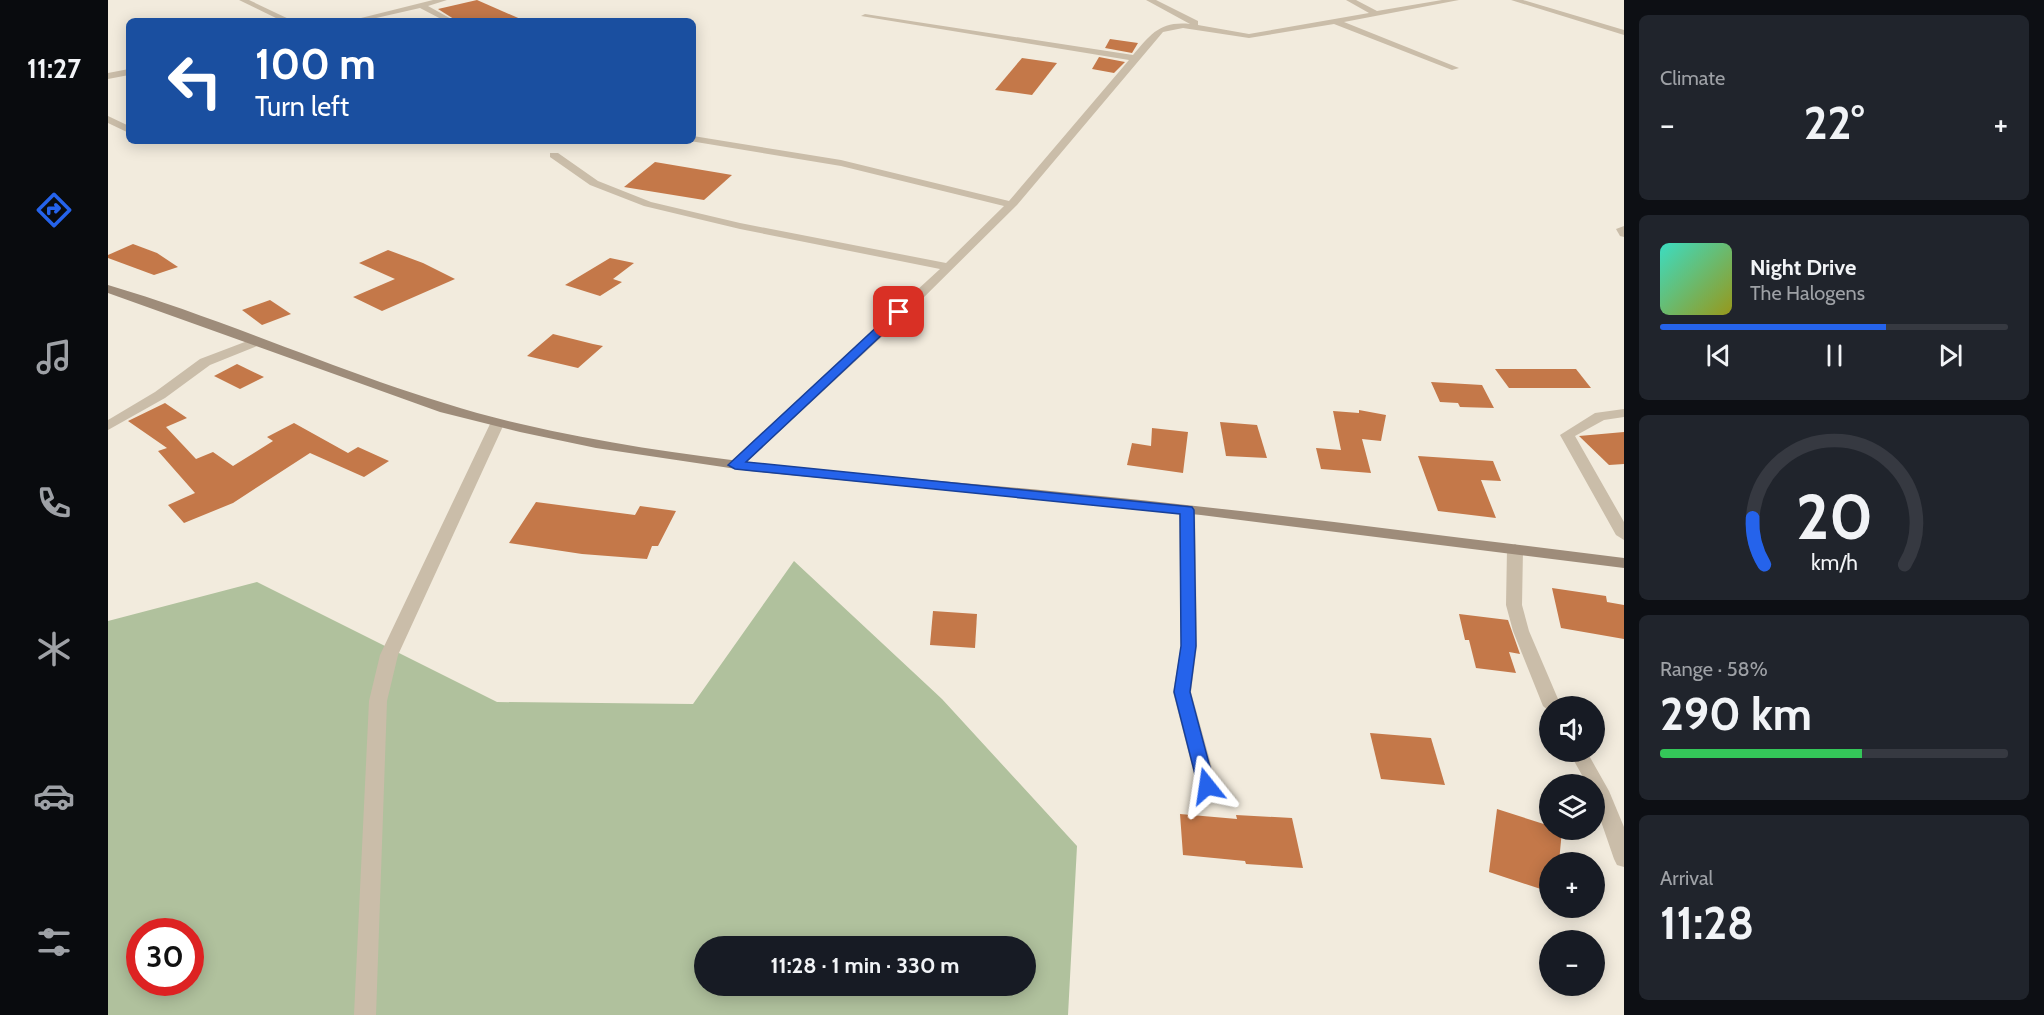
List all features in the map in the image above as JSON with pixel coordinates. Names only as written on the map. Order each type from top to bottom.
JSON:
[{"type":"street","points":[[243,0],[282,18]]},
{"type":"street","points":[[365,18],[443,0]]},
{"type":"street","points":[[1150,0],[1203,27]]},
{"type":"street","points":[[1350,0],[1375,13]]},
{"type":"street","points":[[735,465],[948,267],[1011,205],[1040,174],[1134,58],[1160,30],[1184,24],[1230,35],[1249,36],[1455,0]]},
{"type":"street","points":[[1515,0],[1624,33]]},
{"type":"street","points":[[420,5],[445,18]]},
{"type":"street","points":[[865,16],[1134,58]]},
{"type":"street","points":[[1335,21],[1455,68]]},
{"type":"street","points":[[108,76],[126,73]]},
{"type":"street","points":[[108,119],[126,128]]},
{"type":"street","points":[[696,139],[841,163],[1011,205]]},
{"type":"street","points":[[554,155],[594,183],[648,204],[740,226],[948,267]]},
{"type":"street","points":[[110,291],[258,341],[445,409],[497,424],[608,447],[735,465],[1187,510],[1624,563]]},
{"type":"street","points":[[108,426],[159,395],[205,362],[258,341]]},
{"type":"street","points":[[1624,413],[1600,416],[1567,435],[1624,535]]},
{"type":"street","points":[[365,1015],[378,701],[389,655],[497,424]]},
{"type":"street","points":[[1187,510],[1189,646],[1182,692],[1207,786]]},
{"type":"street","points":[[1515,549],[1514,605],[1521,631],[1548,696]]},
{"type":"street","points":[[1584,762],[1616,827],[1624,859]]},
{"type":"green space","points":[[794,561],[942,699],[1077,846],[1068,1015],[108,1015],[108,621],[257,582],[497,702],[693,704]]},
{"type":"building","points":[[477,0],[518,18],[452,18],[438,9]]},
{"type":"building","points":[[1110,39],[1138,43],[1132,53],[1105,48]]},
{"type":"building","points":[[1099,57],[1125,62],[1114,73],[1092,69]]},
{"type":"building","points":[[1022,58],[1057,63],[1032,95],[995,90]]},
{"type":"building","points":[[655,162],[732,175],[704,200],[624,187]]},
{"type":"building","points":[[133,244],[157,253],[178,267],[154,275],[108,258],[108,255]]},
{"type":"building","points":[[388,250],[423,263],[455,279],[382,311],[353,297],[395,279],[359,263]]},
{"type":"building","points":[[610,258],[634,263],[613,279],[622,282],[600,296],[565,285]]},
{"type":"building","points":[[270,300],[291,314],[262,325],[242,310]]},
{"type":"building","points":[[553,334],[603,346],[578,368],[527,356]]},
{"type":"building","points":[[237,364],[264,377],[240,389],[214,376]]},
{"type":"building","points":[[1495,369],[1576,369],[1591,388],[1509,388]]},
{"type":"building","points":[[1431,382],[1482,385],[1494,408],[1460,407],[1458,403],[1440,402]]},
{"type":"building","points":[[165,403],[187,418],[166,427],[196,459],[213,452],[233,466],[273,441],[267,437],[294,423],[348,453],[358,447],[389,461],[364,477],[310,453],[233,503],[184,523],[168,505],[195,493],[158,451],[167,448],[128,421]]},
{"type":"building","points":[[1359,410],[1386,415],[1381,441],[1362,439],[1371,473],[1321,469],[1316,448],[1341,450],[1333,411],[1359,413]]},
{"type":"building","points":[[1220,422],[1257,425],[1267,458],[1226,456]]},
{"type":"building","points":[[1152,428],[1188,432],[1183,473],[1127,465],[1132,443],[1151,446]]},
{"type":"building","points":[[1624,432],[1624,464],[1609,465],[1579,436]]},
{"type":"building","points":[[1418,456],[1493,461],[1501,481],[1481,480],[1496,518],[1438,511]]},
{"type":"building","points":[[536,502],[635,515],[640,506],[676,511],[658,546],[652,546],[647,559],[582,554],[509,543]]},
{"type":"building","points":[[1552,588],[1606,596],[1607,602],[1624,605],[1624,639],[1561,628]]},
{"type":"building","points":[[933,611],[977,614],[975,648],[930,645]]},
{"type":"building","points":[[1459,614],[1508,620],[1520,654],[1509,652],[1516,673],[1476,668],[1469,640],[1465,640]]},
{"type":"building","points":[[1370,733],[1431,738],[1445,785],[1381,779]]},
{"type":"building","points":[[1497,809],[1539,822],[1539,840],[1561,840],[1560,852],[1539,852],[1539,888],[1489,872]]},
{"type":"building","points":[[1180,814],[1237,819],[1236,815],[1292,818],[1303,868],[1246,864],[1245,861],[1183,855]]},
{"type":"route","points":[[899,312],[735,465],[1187,510],[1189,646],[1182,692],[1207,786]]}]
